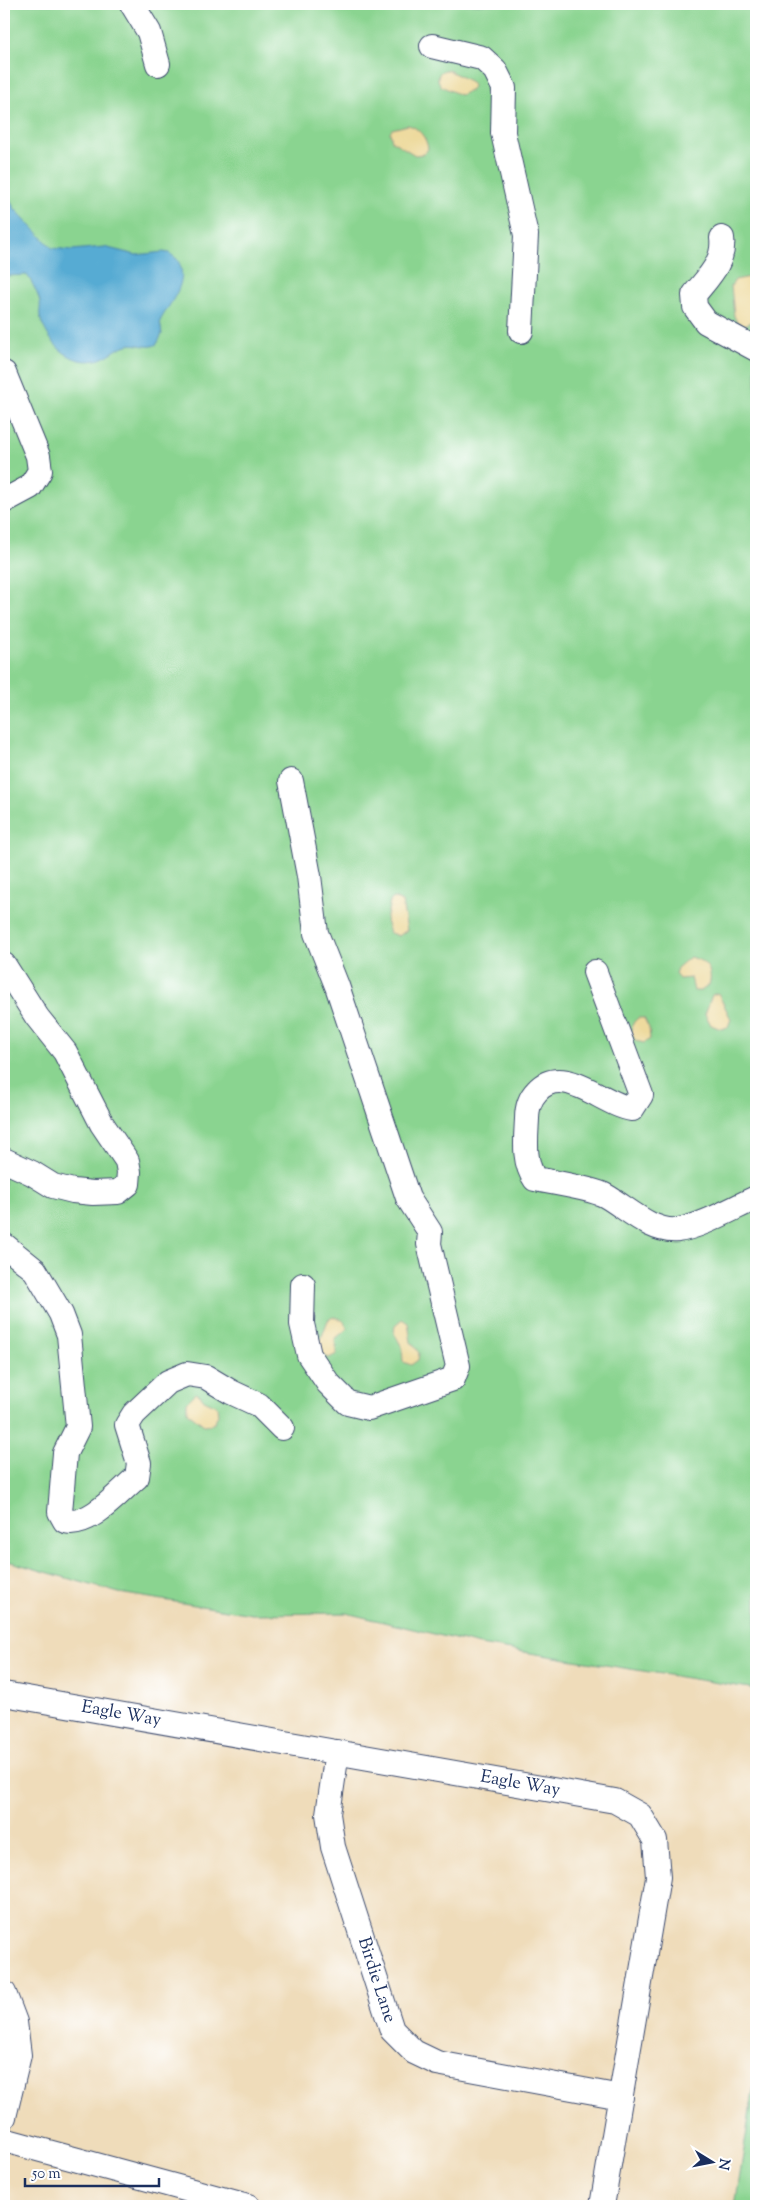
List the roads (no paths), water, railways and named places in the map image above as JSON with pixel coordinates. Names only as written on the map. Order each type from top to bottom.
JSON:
[{"type":"street","points":[[132,4],[149,32],[158,64]]},
{"type":"street","points":[[432,46],[482,58],[495,70],[504,88],[503,133],[526,235],[521,331]]},
{"type":"street","points":[[722,238],[723,250],[718,263],[694,295],[695,307],[706,322],[756,349]]},
{"type":"street","points":[[4,374],[38,456],[40,471],[30,486],[4,502]]},
{"type":"street","points":[[291,780],[309,876],[316,933],[337,986],[408,1198],[430,1232],[429,1244],[458,1366],[453,1379],[369,1408],[348,1403],[328,1383],[309,1355],[302,1324],[303,1285]]},
{"type":"street","points":[[4,965],[37,1017],[65,1052],[102,1124],[126,1161],[129,1172],[128,1184],[118,1192],[93,1193],[73,1191],[53,1186],[32,1173],[4,1160]]},
{"type":"street","points":[[595,972],[641,1095],[632,1109],[611,1102],[572,1083],[551,1080],[542,1085],[532,1096],[527,1115],[526,1142],[529,1170],[535,1179],[604,1194],[648,1223],[664,1229],[677,1230],[691,1226],[756,1198]]},
{"type":"street","points":[[4,1245],[35,1270],[61,1314],[69,1335],[78,1427],[65,1453],[60,1512],[65,1521],[73,1524],[89,1519],[137,1477],[139,1463],[127,1425],[134,1414],[168,1382],[187,1374],[206,1377],[259,1405],[282,1428]]},
{"type":"street","name":"Eagle Way","points":[[4,1694],[615,1801],[640,1815],[655,1840],[658,1877],[602,2206]]},
{"type":"street","name":"Birdie Lane","points":[[337,1752],[328,1814],[333,1847],[392,2030],[414,2052],[437,2063],[621,2097]]},
{"type":"street","points":[[4,1993],[15,2022],[19,2055],[4,2116]]},
{"type":"street","points":[[4,2140],[248,2206]]},
{"type":"water","points":[[4,189],[14,208],[52,248],[72,250],[104,247],[136,255],[163,252],[169,253],[177,259],[182,275],[178,291],[160,321],[162,334],[157,344],[154,346],[127,345],[100,359],[86,361],[68,355],[54,343],[43,326],[40,317],[39,299],[27,275],[4,276]]}]
